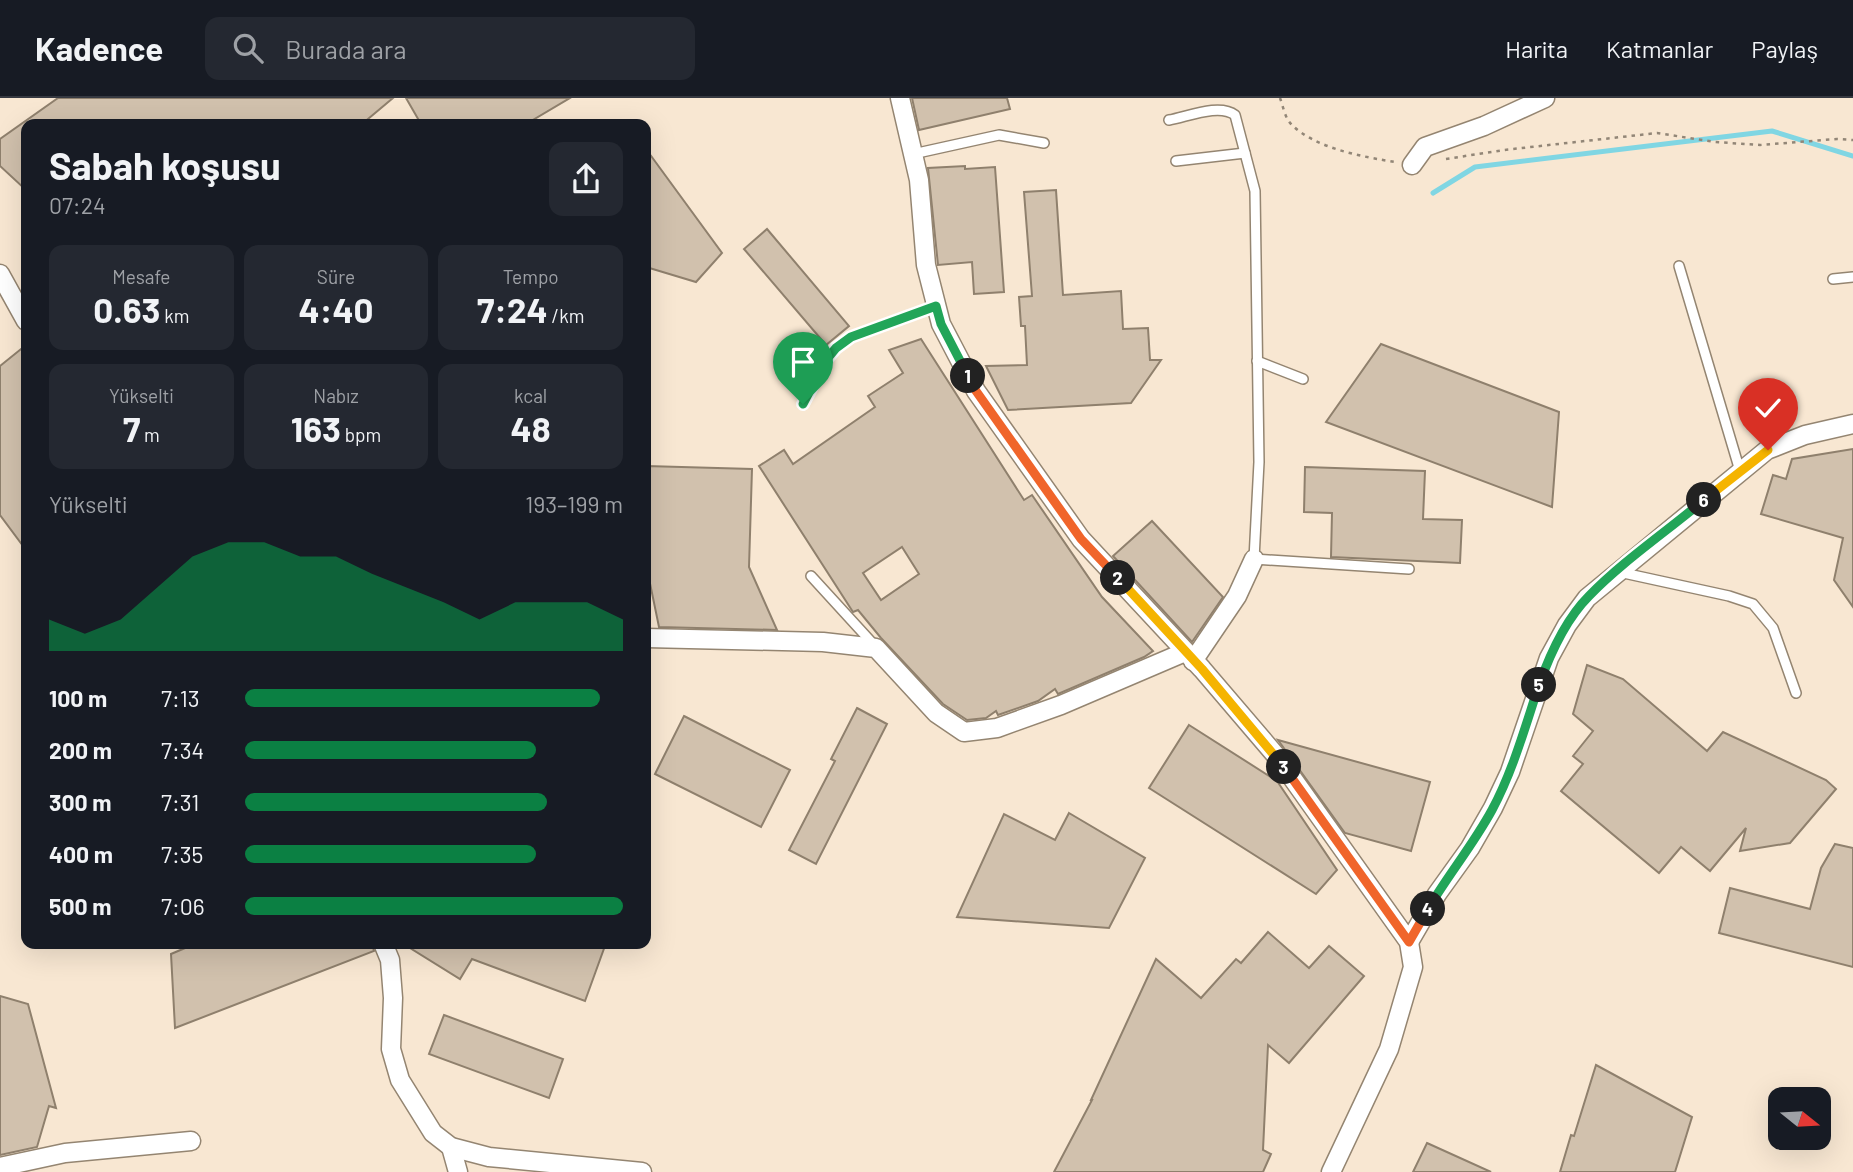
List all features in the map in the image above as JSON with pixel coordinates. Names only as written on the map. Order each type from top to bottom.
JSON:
[{"type":"street","points":[[900,98],[919,180],[926,265],[936,306],[941,324],[976,391],[1081,539],[1278,758],[1409,942],[1413,967],[1389,1049],[1331,1172]]},
{"type":"street","points":[[1412,165],[1425,147],[1485,126],[1545,98]]},
{"type":"street","points":[[0,274],[21,312]]},
{"type":"street","points":[[1409,942],[1493,808],[1510,772],[1549,658],[1567,625],[1587,597],[1768,450],[1805,435],[1853,424]]},
{"type":"street","points":[[651,638],[823,642],[876,648],[936,713],[964,732],[976,733],[997,728],[1189,657],[1237,596],[1254,559]]},
{"type":"street","points":[[385,949],[390,960],[393,999],[391,1049],[400,1080],[433,1133],[451,1147],[489,1157],[642,1172]]},
{"type":"street","points":[[0,1167],[65,1153],[191,1141]]},
{"type":"street","points":[[451,1147],[458,1172]]},
{"type":"lane","points":[[1169,120],[1228,110],[1235,115],[1255,191],[1259,462],[1254,559],[1409,569]]},
{"type":"lane","points":[[913,154],[999,135],[1044,143]]},
{"type":"lane","points":[[1176,162],[1245,153]]},
{"type":"lane","points":[[1679,266],[1740,471]]},
{"type":"lane","points":[[1833,279],[1853,277]]},
{"type":"lane","points":[[803,404],[826,360],[836,348],[851,337],[936,306]]},
{"type":"lane","points":[[1257,361],[1303,379]]},
{"type":"lane","points":[[1617,571],[1754,604],[1773,628],[1796,693]]},
{"type":"lane","points":[[811,576],[876,648]]},
{"type":"path","points":[[1280,98],[1289,122],[1312,140],[1368,158],[1412,165],[1504,150],[1657,133],[1715,142],[1760,145],[1853,140]]},
{"type":"building","points":[[58,98],[393,98],[368,119],[28,119]]},
{"type":"building","points":[[406,98],[570,98],[534,119],[418,119]]},
{"type":"building","points":[[912,98],[1007,98],[1010,109],[919,130]]},
{"type":"building","points":[[21,124],[21,185],[0,166],[0,139]]},
{"type":"building","points":[[651,156],[722,253],[696,282],[651,268]]},
{"type":"building","points":[[965,166],[965,169],[995,167],[1004,292],[974,294],[972,262],[938,265],[928,168]]},
{"type":"building","points":[[1056,190],[1063,295],[1121,291],[1123,329],[1148,328],[1150,360],[1161,360],[1131,403],[1008,410],[986,366],[1027,365],[1025,326],[1021,326],[1019,297],[1032,296],[1024,192]]},
{"type":"building","points":[[767,229],[849,326],[826,345],[744,249]]},
{"type":"building","points":[[921,339],[1024,500],[1032,495],[1102,597],[1153,651],[1058,694],[1055,689],[1038,701],[998,715],[996,711],[986,718],[967,720],[943,704],[858,610],[853,612],[759,466],[784,450],[793,464],[875,407],[868,396],[903,373],[889,350]],"holes":[[[902,547],[919,574],[881,600],[863,573]]]},
{"type":"building","points":[[1381,344],[1559,412],[1552,507],[1326,422]]},
{"type":"building","points":[[21,349],[21,543],[0,515],[0,366]]},
{"type":"building","points":[[1853,449],[1853,607],[1834,580],[1843,538],[1761,514],[1773,475],[1786,479],[1792,459]]},
{"type":"building","points":[[651,466],[752,469],[749,567],[777,630],[659,627],[651,588]]},
{"type":"building","points":[[1305,467],[1425,471],[1423,519],[1462,520],[1460,563],[1331,557],[1332,513],[1304,512]]},
{"type":"building","points":[[1152,521],[1223,597],[1192,642],[1113,556]]},
{"type":"building","points":[[1587,665],[1623,679],[1707,751],[1723,732],[1826,780],[1836,789],[1790,843],[1740,851],[1746,828],[1710,871],[1681,847],[1659,873],[1561,791],[1583,764],[1573,756],[1593,731],[1573,714]]},
{"type":"building","points":[[857,708],[887,724],[816,864],[789,850],[835,761],[831,759]]},
{"type":"building","points":[[684,716],[790,770],[761,827],[655,774]]},
{"type":"building","points":[[1189,725],[1277,781],[1337,870],[1316,894],[1149,788]]},
{"type":"building","points":[[1278,740],[1430,782],[1411,851],[1345,833]]},
{"type":"building","points":[[1069,813],[1145,858],[1109,928],[957,917],[1004,814],[1055,840]]},
{"type":"building","points":[[1835,844],[1853,848],[1853,967],[1719,933],[1730,888],[1810,909],[1821,868]]},
{"type":"building","points":[[1268,932],[1309,968],[1329,946],[1364,976],[1289,1063],[1268,1045],[1263,1150],[1271,1154],[1263,1172],[1054,1172],[1092,1100],[1156,959],[1201,998],[1236,959],[1241,963]]},
{"type":"building","points":[[183,949],[374,951],[175,1028],[171,954]]},
{"type":"building","points":[[412,949],[604,949],[585,1001],[472,959],[460,979]]},
{"type":"building","points":[[0,996],[28,1004],[56,1108],[49,1106],[37,1147],[0,1155]]},
{"type":"building","points":[[444,1015],[563,1059],[549,1098],[429,1054]]},
{"type":"building","points":[[1596,1065],[1692,1117],[1675,1172],[1560,1172]]},
{"type":"building","points":[[1427,1143],[1491,1172],[1413,1172]]},
{"type":"waterway","points":[[1433,193],[1475,167],[1772,131],[1853,156]]},
{"type":"route","points":[[803,404],[826,360],[836,348],[851,337],[936,306],[941,324],[976,391],[1081,539],[1202,669],[1278,758],[1409,942],[1493,808],[1510,772],[1549,658],[1567,625],[1587,597],[1768,450]]}]
